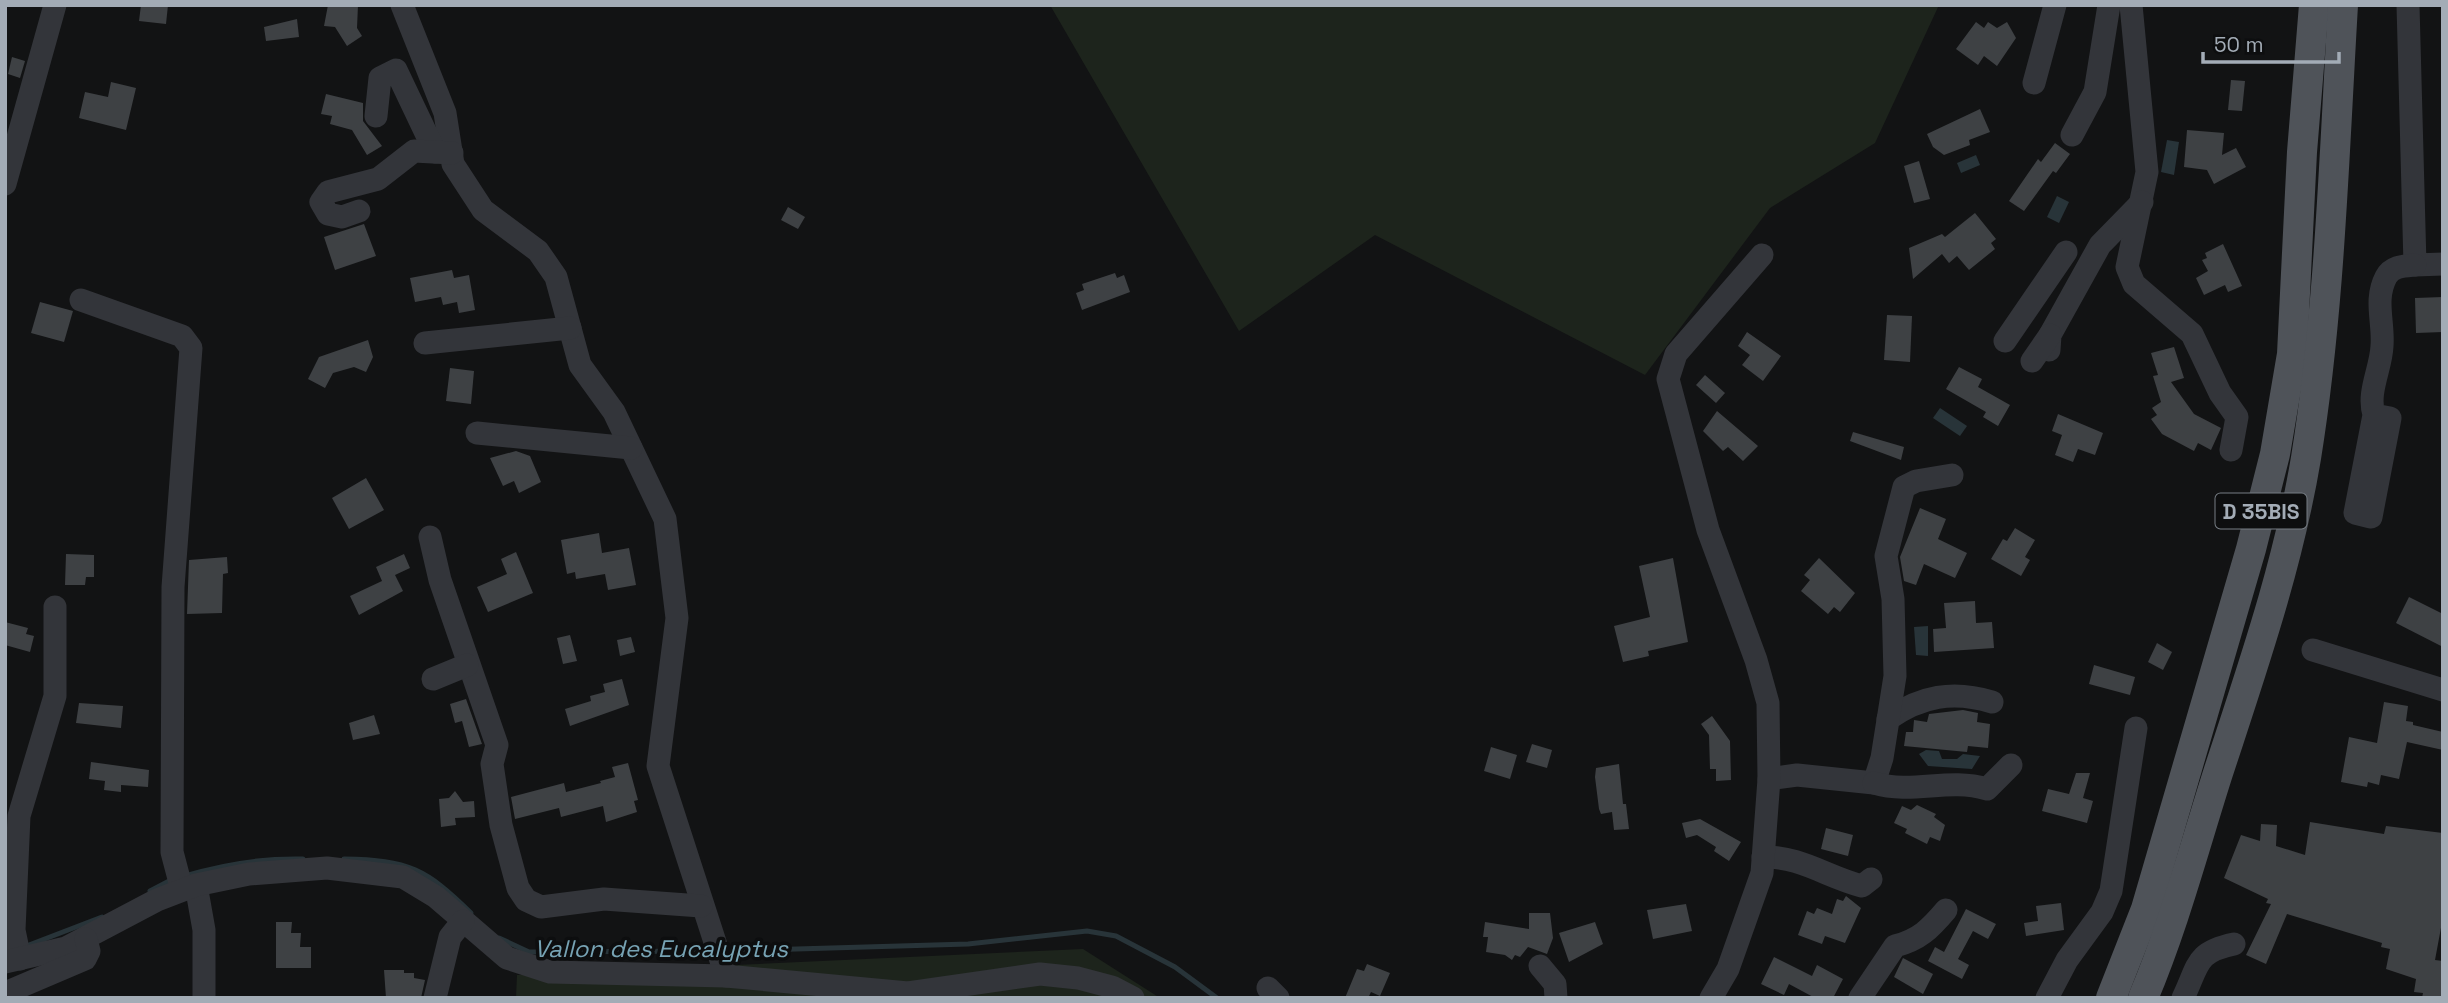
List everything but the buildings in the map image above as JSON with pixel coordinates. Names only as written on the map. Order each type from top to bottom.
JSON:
[{"type":"main road","name":"D 35BIS","points":[[2111,998],[2147,909],[2252,549],[2275,454],[2292,354],[2302,152],[2314,5]]},
{"type":"main road","name":"D 35BIS","points":[[2143,998],[2175,916],[2266,629],[2286,556],[2306,459],[2319,363],[2343,5]]},
{"type":"street","points":[[5,184],[55,5]]},
{"type":"street","points":[[401,5],[445,113],[443,153]]},
{"type":"street","points":[[2034,83],[2055,5]]},
{"type":"street","points":[[2072,135],[2095,92],[2109,5]]},
{"type":"street","points":[[2131,5],[2147,172],[2127,267],[2134,284],[2192,334],[2220,393],[2237,417],[2231,450]]},
{"type":"street","points":[[2408,5],[2415,265]]},
{"type":"street","points":[[376,116],[380,78],[396,70],[443,153],[482,210],[538,251],[556,277],[580,365],[614,412],[665,519],[677,618],[658,766],[722,968]]},
{"type":"street","points":[[359,211],[342,217],[328,214],[321,202],[328,192],[378,179],[414,151],[443,153]]},
{"type":"street","points":[[2044,349],[2099,245],[2142,202]]},
{"type":"street","points":[[2005,341],[2057,250],[2099,245]]},
{"type":"street","points":[[1711,998],[1728,969],[1747,923],[1762,873],[1769,779],[1768,704],[1756,660],[1708,530],[1668,379],[1676,354],[1762,255]]},
{"type":"street","points":[[2374,415],[2371,404],[2382,346],[2379,296],[2388,274],[2399,266],[2443,264]]},
{"type":"street","points":[[81,300],[182,336],[191,348],[173,587],[172,852],[189,887],[204,930],[204,998]]},
{"type":"street","points":[[425,343],[570,328]]},
{"type":"street","points":[[477,433],[631,448]]},
{"type":"street","points":[[1874,783],[1882,758],[1894,663],[1893,599],[1886,556],[1904,488],[1916,481],[1952,475]]},
{"type":"street","points":[[430,537],[467,665],[497,745],[492,764],[501,825],[517,888],[526,900],[541,906],[604,900],[701,906]]},
{"type":"street","points":[[55,607],[55,696],[19,816],[13,961],[86,939],[157,900],[189,887],[249,874],[327,868],[402,877],[436,897],[507,958],[550,972],[722,968],[908,993],[1040,974],[1078,978],[1112,987],[1133,998]]},
{"type":"street","points":[[2313,650],[2443,690]]},
{"type":"street","points":[[433,679],[467,665]]},
{"type":"street","points":[[1888,719],[1911,702],[1941,696],[1992,702]]},
{"type":"street","points":[[2047,998],[2067,960],[2102,912],[2111,891],[2136,727]]},
{"type":"street","points":[[1769,779],[1797,775],[1874,783],[1896,789],[1953,783],[1987,789],[2011,765]]},
{"type":"street","points":[[1763,857],[1787,857],[1839,880],[1862,886],[1871,880]]},
{"type":"street","points":[[1860,998],[1895,946],[1921,937],[1946,910]]},
{"type":"street","points":[[435,998],[450,937],[463,921]]},
{"type":"street","points":[[5,993],[20,984],[85,959],[89,951],[86,939]]},
{"type":"street","points":[[2183,998],[2212,948],[2234,944]]},
{"type":"street","points":[[1540,967],[1555,984],[1556,998]]},
{"type":"shaded area","points":[[1050,5],[1939,5],[1875,143],[1770,208],[1645,375],[1375,235],[1239,331]]},
{"type":"shaded area","points":[[2167,140],[2179,142],[2174,175],[2161,172]]},
{"type":"shaded area","points":[[1976,155],[1980,165],[1961,173],[1957,163]]},
{"type":"shaded area","points":[[2057,196],[2069,202],[2059,223],[2047,217]]},
{"type":"shaded area","points":[[1940,408],[1967,426],[1960,436],[1933,418]]},
{"type":"shaded area","points":[[1928,626],[1928,656],[1916,655],[1914,627]]},
{"type":"shaded area","points":[[1926,750],[1939,751],[1942,759],[1957,759],[1963,754],[1980,756],[1972,769],[1928,766],[1919,754]]},
{"type":"shaded area","points":[[1083,949],[1160,998],[516,998],[517,975]]},
{"type":"waterway","name":"Vallon des Eucalyptus","points":[[185,876],[244,863],[303,859]]},
{"type":"waterway","name":"Vallon des Eucalyptus","points":[[344,859],[385,862],[415,870],[441,886],[471,913]]},
{"type":"waterway","name":"Vallon des Eucalyptus","points":[[150,891],[173,879]]},
{"type":"waterway","name":"Vallon des Eucalyptus","points":[[29,945],[102,917]]},
{"type":"waterway","name":"Vallon des Eucalyptus","points":[[724,951],[968,944],[1087,931],[1116,936],[1175,967],[1217,998]]},
{"type":"waterway","name":"Vallon des Eucalyptus","points":[[499,938],[529,952],[710,951]]}]
